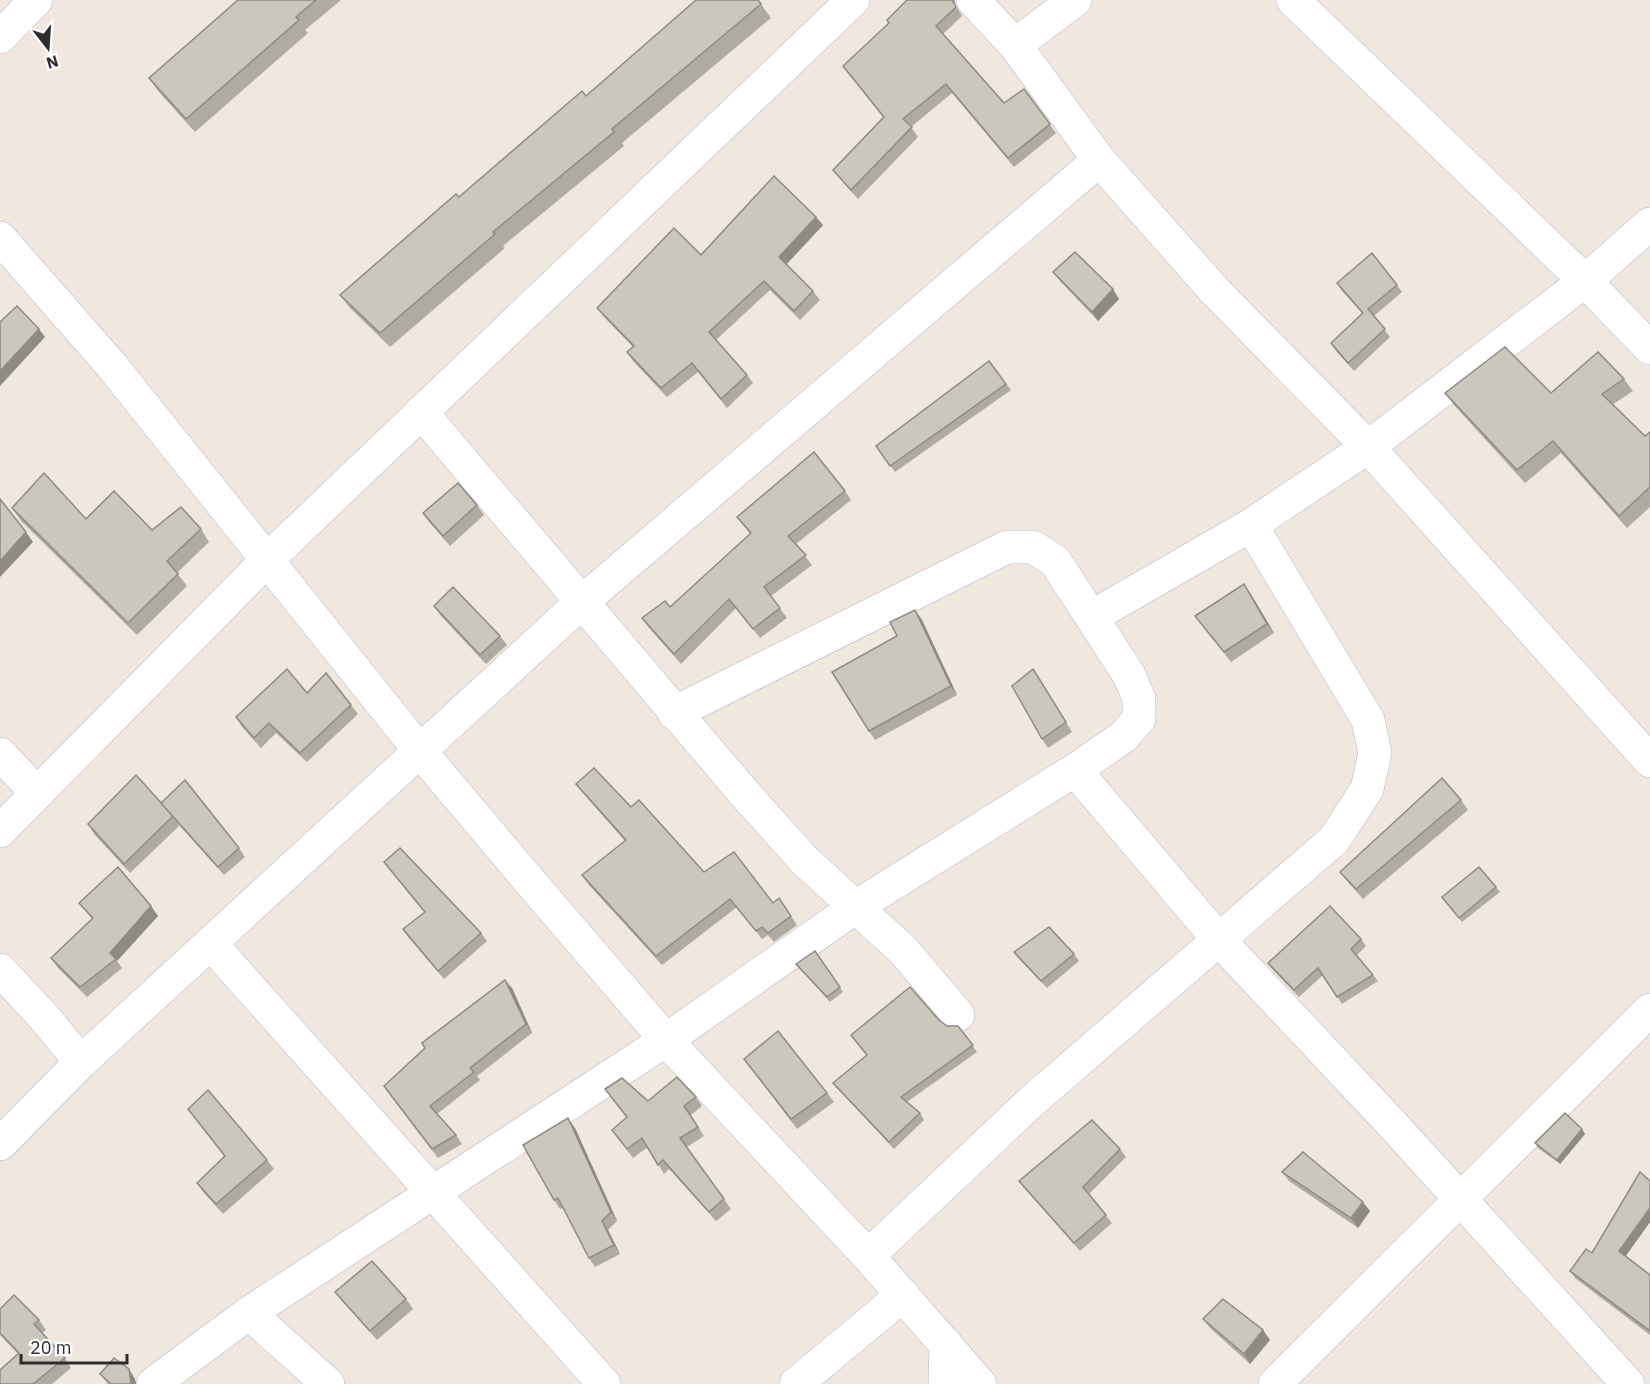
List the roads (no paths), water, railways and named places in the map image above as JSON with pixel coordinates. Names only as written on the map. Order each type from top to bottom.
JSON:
[{"type":"street","points":[[0,37],[36,0]]},
{"type":"street","points":[[0,831],[267,560],[853,0]]},
{"type":"street","points":[[973,0],[1015,45],[1099,160],[1215,291],[1368,447],[1650,761]]},
{"type":"street","points":[[1015,45],[1075,0]]},
{"type":"street","points":[[1293,0],[1585,281],[1650,348]]},
{"type":"street","points":[[0,1144],[81,1062],[583,601],[1099,160]]},
{"type":"street","points":[[1093,616],[1251,525],[1368,447],[1585,281],[1650,224]]},
{"type":"street","points":[[0,238],[112,366],[419,750],[666,1040],[868,1256],[980,1384]]},
{"type":"street","points":[[421,411],[583,601],[674,713],[805,861],[903,950],[958,1015]]},
{"type":"street","points":[[868,1256],[1032,1101],[1334,840],[1367,789],[1375,753],[1368,720],[1251,525]]},
{"type":"street","points":[[153,1384],[249,1314],[666,1040],[856,906],[1075,770],[1123,737],[1139,719],[1139,699],[1129,675],[1093,616],[1055,561],[1033,547],[1007,547],[674,713]]},
{"type":"street","points":[[0,754],[38,793]]},
{"type":"street","points":[[1075,770],[1219,940],[1460,1198],[1628,1384]]},
{"type":"street","points":[[210,943],[431,1194],[604,1384]]},
{"type":"street","points":[[0,970],[43,1016],[81,1062]]},
{"type":"street","points":[[1275,1384],[1650,1010]]},
{"type":"street","points":[[796,1384],[903,1295]]},
{"type":"street","points":[[249,1314],[328,1384]]},
{"type":"street","points":[[945,1384],[946,1344]]}]
